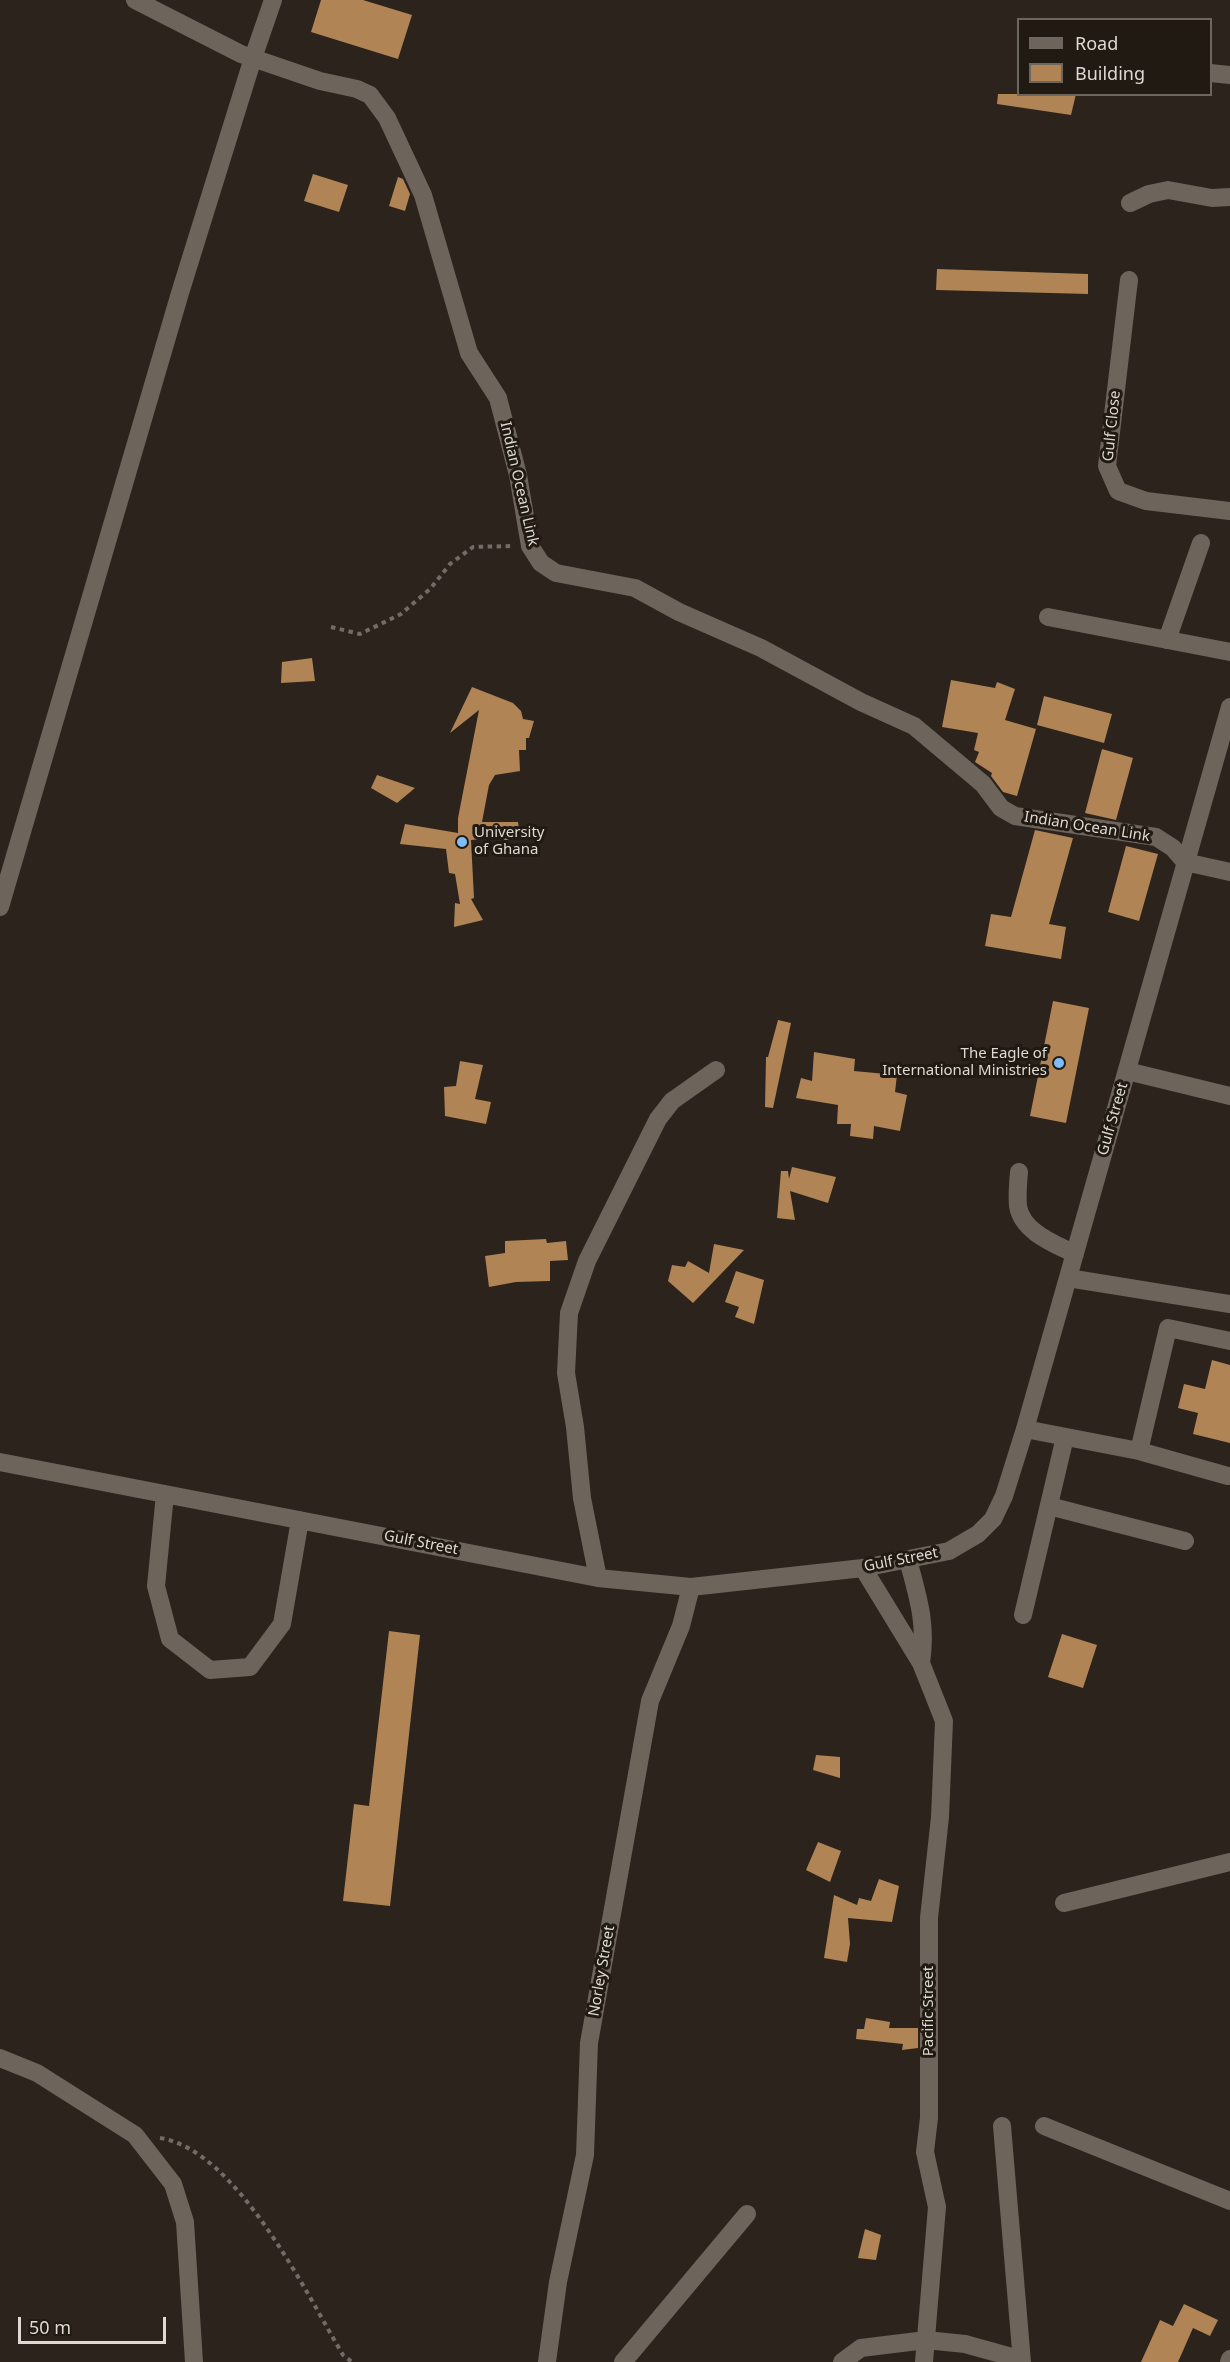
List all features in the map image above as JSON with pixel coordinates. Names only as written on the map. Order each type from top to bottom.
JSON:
[{"type":"street","points":[[0,908],[5,873],[180,293],[273,0]]},
{"type":"street","name":"Indian Ocean Link","points":[[134,1],[253,58],[320,81],[370,94],[387,118],[423,195],[469,353],[498,398],[518,475],[530,546],[541,563],[556,573],[635,588],[679,612],[761,648],[861,702],[914,726],[983,784],[1001,808],[1015,816],[1156,837],[1173,848],[1185,862]]},
{"type":"street","points":[[1212,73],[1230,75]]},
{"type":"street","points":[[1130,203],[1168,190],[1212,198],[1230,197]]},
{"type":"street","name":"Gulf Close","points":[[1129,280],[1107,466],[1118,491],[1146,501],[1230,512]]},
{"type":"street","points":[[1167,640],[1201,543]]},
{"type":"street","points":[[1048,617],[1230,652]]},
{"type":"street","name":"Gulf Street","points":[[0,1462],[598,1578],[692,1587],[862,1568],[908,1560],[949,1551],[978,1534],[993,1519],[1004,1496],[1025,1429],[1185,862],[1224,751],[1230,707]]},
{"type":"street","points":[[1185,862],[1230,872]]},
{"type":"street","points":[[598,1578],[582,1498],[575,1427],[566,1373],[569,1313],[587,1261],[658,1119],[672,1101],[716,1070]]},
{"type":"street","points":[[1127,1071],[1230,1096]]},
{"type":"street","points":[[1018,1172],[1018,1206],[1022,1217],[1031,1229],[1046,1240],[1075,1254]]},
{"type":"street","points":[[1068,1278],[1230,1305]]},
{"type":"street","points":[[1139,1451],[1168,1328],[1230,1341]]},
{"type":"street","points":[[1025,1429],[1139,1451],[1228,1476]]},
{"type":"street","points":[[1023,1615],[1065,1437]]},
{"type":"street","points":[[165,1494],[156,1586],[170,1639],[210,1670],[250,1667],[282,1624],[300,1520]]},
{"type":"street","points":[[1049,1506],[1185,1541]]},
{"type":"street","name":"Pacific Street","points":[[908,1560],[923,1617],[924,1642],[921,1663]]},
{"type":"street","name":"Pacific Street","points":[[862,1568],[921,1663],[944,1721],[940,1817],[929,1918],[928,2118],[925,2152],[937,2207],[924,2362]]},
{"type":"street","name":"Norley Street","points":[[547,2362],[558,2282],[585,2155],[589,2043],[650,1701],[681,1626],[692,1587]]},
{"type":"street","points":[[1064,1903],[1230,1862]]},
{"type":"street","points":[[0,2058],[37,2073],[135,2135],[173,2184],[185,2222],[194,2362]]},
{"type":"street","points":[[1002,2126],[1020,2362]]},
{"type":"street","points":[[1044,2126],[1230,2200]]},
{"type":"street","points":[[622,2362],[747,2214]]},
{"type":"street","points":[[842,2362],[861,2348],[926,2340],[965,2344],[1008,2356],[1020,2362]]},
{"type":"path","points":[[331,627],[360,634],[401,614],[430,589],[450,564],[473,547],[530,546]]},
{"type":"path","points":[[135,2135],[171,2140],[204,2158],[237,2192],[273,2235],[343,2355],[352,2362]]},
{"type":"building","points":[[321,0],[363,0],[412,15],[398,59],[311,32]]},
{"type":"building","points":[[998,94],[1076,96],[1071,115],[997,104]]},
{"type":"building","points":[[313,174],[348,185],[339,212],[304,201]]},
{"type":"building","points":[[398,177],[403,179],[410,194],[405,211],[389,206]]},
{"type":"building","points":[[937,269],[1088,274],[1088,294],[936,290]]},
{"type":"building","points":[[312,658],[315,681],[281,683],[282,662]]},
{"type":"building","points":[[951,680],[995,688],[997,682],[1015,689],[1005,720],[1036,729],[1017,796],[1003,792],[991,776],[992,773],[975,762],[979,752],[974,750],[978,733],[942,727]]},
{"type":"building","points":[[472,687],[513,703],[521,711],[523,719],[534,721],[529,738],[526,738],[526,750],[519,750],[520,771],[495,775],[489,785],[482,822],[518,822],[520,836],[504,841],[503,837],[471,840],[474,898],[471,899],[483,920],[454,927],[455,903],[460,904],[455,874],[449,873],[446,849],[400,844],[405,824],[458,833],[458,818],[479,710],[450,733]]},
{"type":"building","points":[[1044,696],[1112,714],[1104,743],[1037,725]]},
{"type":"building","points":[[1102,749],[1133,758],[1116,820],[1085,813]]},
{"type":"building","points":[[377,775],[415,788],[397,803],[371,788]]},
{"type":"building","points":[[1035,830],[1073,838],[1049,924],[1066,927],[1061,959],[985,946],[991,914],[1011,917]]},
{"type":"building","points":[[1126,846],[1158,854],[1139,921],[1108,912]]},
{"type":"building","points":[[1053,1001],[1089,1008],[1066,1123],[1030,1116]]},
{"type":"building","points":[[778,1020],[791,1023],[773,1108],[765,1107],[766,1057],[768,1057]]},
{"type":"building","points":[[814,1052],[855,1059],[854,1071],[897,1075],[895,1092],[907,1095],[900,1131],[874,1126],[873,1139],[850,1136],[851,1124],[837,1124],[838,1105],[796,1098],[801,1078],[812,1081]]},
{"type":"building","points":[[460,1061],[483,1065],[475,1099],[491,1102],[486,1124],[445,1116],[444,1087],[456,1086]]},
{"type":"building","points":[[792,1167],[836,1177],[828,1203],[790,1191],[795,1220],[777,1218],[781,1171],[788,1171],[789,1179]]},
{"type":"building","points":[[546,1239],[547,1243],[566,1241],[568,1260],[550,1261],[550,1281],[516,1282],[489,1287],[485,1256],[505,1253],[505,1241]]},
{"type":"building","points":[[714,1244],[744,1250],[693,1303],[668,1281],[672,1265],[685,1267],[688,1261],[709,1273]]},
{"type":"building","points":[[736,1271],[764,1280],[754,1324],[735,1317],[739,1307],[725,1302]]},
{"type":"building","points":[[1212,1360],[1230,1365],[1230,1443],[1193,1434],[1198,1413],[1178,1408],[1184,1384],[1205,1389]]},
{"type":"building","points":[[389,1631],[420,1635],[390,1906],[343,1901],[354,1804],[369,1806]]},
{"type":"building","points":[[1062,1634],[1097,1645],[1083,1688],[1048,1677]]},
{"type":"building","points":[[816,1755],[840,1757],[840,1778],[813,1770]]},
{"type":"building","points":[[818,1842],[841,1851],[830,1882],[806,1870]]},
{"type":"building","points":[[879,1879],[899,1886],[892,1922],[848,1918],[850,1944],[847,1962],[824,1958],[834,1895],[857,1905],[859,1898],[871,1901]]},
{"type":"building","points":[[866,2018],[890,2022],[889,2028],[918,2028],[918,2048],[902,2050],[903,2044],[856,2039],[857,2029],[864,2029]]},
{"type":"building","points":[[865,2229],[881,2235],[876,2260],[858,2258]]},
{"type":"building","points":[[1184,2304],[1218,2320],[1210,2336],[1193,2328],[1178,2362],[1141,2362],[1160,2320],[1173,2326]]},
{"type":"place","name":"University of Ghana","points":[[462,842]]},
{"type":"place","name":"The Eagle of International Ministries","points":[[1059,1063]]}]
